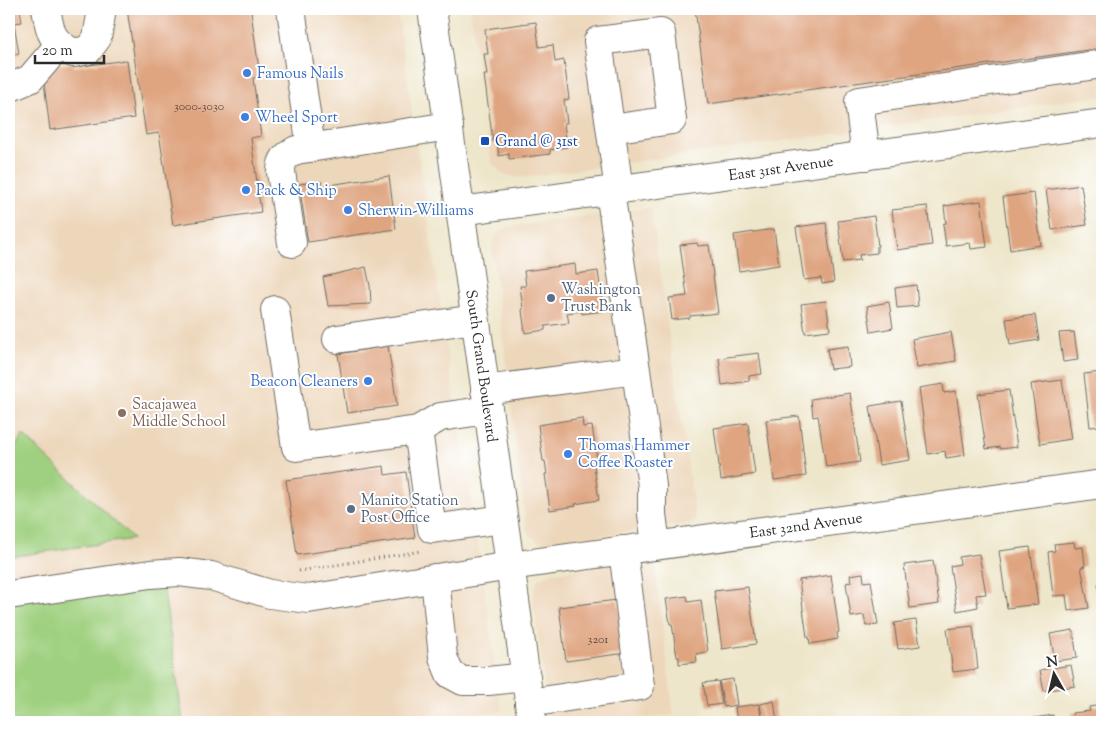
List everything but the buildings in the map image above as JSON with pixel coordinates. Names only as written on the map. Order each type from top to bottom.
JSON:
[{"type":"street","points":[[46,9],[51,33],[60,44],[73,53],[88,50],[97,38],[101,9]]},
{"type":"street","points":[[291,9],[311,148]]},
{"type":"street","name":"South Grand Boulevard","points":[[432,9],[529,701]]},
{"type":"street","points":[[9,88],[30,79],[60,44]]},
{"type":"street","points":[[866,156],[859,102],[1102,64]]},
{"type":"street","name":"East 31st Avenue","points":[[461,211],[1102,123]]},
{"type":"street","points":[[292,242],[281,172],[281,164],[286,156],[296,150],[449,126]]},
{"type":"street","points":[[611,129],[614,191],[652,486],[652,514],[656,546]]},
{"type":"street","points":[[275,310],[296,447],[418,430],[440,417],[487,400],[636,370]]},
{"type":"street","points":[[337,340],[476,319]]},
{"type":"street","points":[[418,430],[432,529],[503,519]]},
{"type":"street","name":"East 32nd Avenue","points":[[9,595],[150,574],[179,572],[211,576],[270,594],[308,599],[510,566],[1102,484]]},
{"type":"street","points":[[435,578],[443,657],[450,674],[463,681],[488,681],[529,701],[640,686],[623,550]]},
{"type":"shaded area","points":[[9,9],[397,9],[502,711],[416,722],[9,722]]},
{"type":"shaded area","points":[[470,9],[1102,9],[1102,96],[520,178],[502,174],[491,162]]},
{"type":"shaded area","points":[[651,208],[696,522],[548,543],[540,542],[529,535],[526,527],[492,250],[493,243],[496,236],[502,230],[510,227]]},
{"type":"shaded area","points":[[654,559],[674,715],[617,722],[550,722],[533,597],[535,586],[539,579],[549,574]]},
{"type":"green space","points":[[23,435],[133,539],[9,557],[9,457]]},
{"type":"green space","points":[[162,578],[183,722],[9,722],[9,599]]},
{"type":"place","name":"Famous Nails","points":[[247,73]]},
{"type":"place","name":"Wheel Sport","points":[[245,117]]},
{"type":"place","name":"Grand @ 31st","points":[[485,141]]},
{"type":"place","name":"Pack & Ship","points":[[246,190]]},
{"type":"place","name":"Sherwin-Williams","points":[[348,210]]},
{"type":"place","name":"Washington Trust Bank","points":[[551,298]]},
{"type":"place","name":"Beacon Cleaners","points":[[368,381]]},
{"type":"place","name":"Sacajawea Middle School","points":[[122,413]]},
{"type":"place","name":"Thomas Hammer Coffee Roaster","points":[[568,454]]},
{"type":"place","name":"Manito Station Post Office","points":[[351,509]]}]
